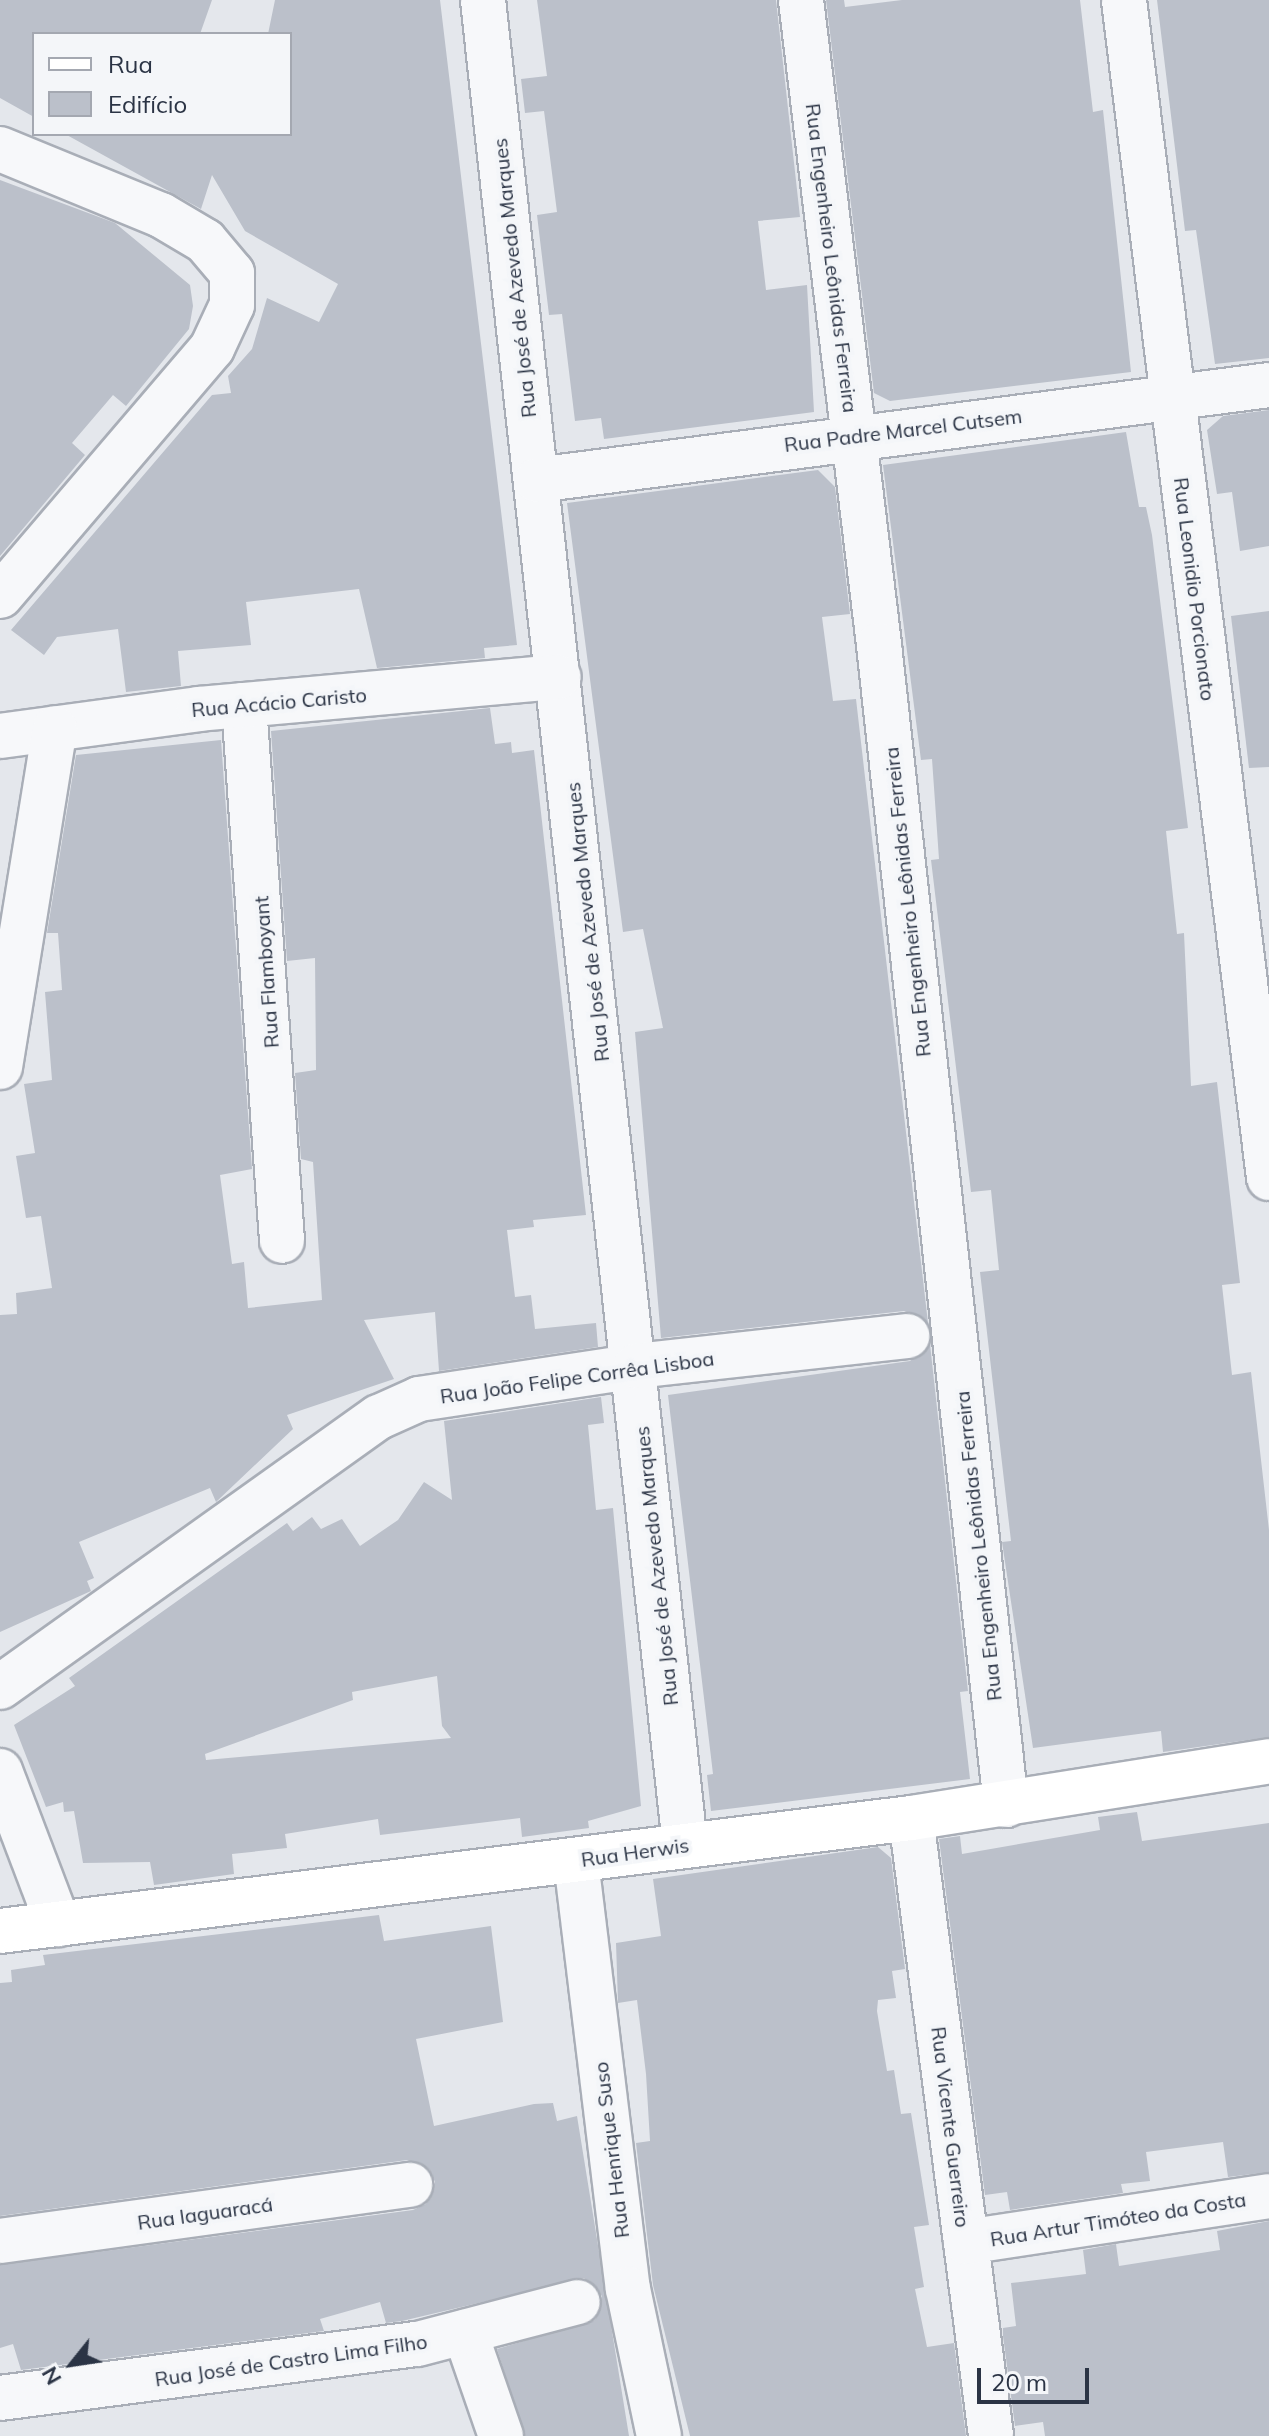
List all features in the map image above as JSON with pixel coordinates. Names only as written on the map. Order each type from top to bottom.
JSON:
[{"type":"main road","name":"Rua Herwis","points":[[0,1931],[911,1818],[1269,1761]]},
{"type":"street","name":"Rua José de Azevedo Marques","points":[[483,0],[636,1366],[685,1844]]},
{"type":"street","name":"Rua Engenheiro Leônidas Ferreira","points":[[801,0],[854,435],[1006,1805]]},
{"type":"street","name":"Rua Leonidio Porcionato","points":[[1124,0],[1170,396],[1269,1178]]},
{"type":"street","points":[[0,149],[161,215],[205,241],[232,273],[232,305],[212,348],[0,596]]},
{"type":"street","name":"Rua Padre Marcel Cutsem","points":[[537,480],[854,435],[1269,385]]},
{"type":"street","name":"Rua Acácio Caristo","points":[[0,736],[244,705],[559,677]]},
{"type":"street","name":"Rua Flamboyant","points":[[244,705],[282,1241]]},
{"type":"street","points":[[0,1067],[29,935],[55,728]]},
{"type":"street","name":"Rua João Felipe Corrêa Lisboa","points":[[0,1687],[379,1417],[465,1389],[636,1366],[907,1336]]},
{"type":"street","points":[[0,1771],[58,1924]]},
{"type":"street","name":"Rua Vicente Guerreiro","points":[[911,1818],[991,2436]]},
{"type":"street","name":"Rua Henrique Suso","points":[[576,1861],[628,2289],[659,2436]]},
{"type":"street","name":"Rua Iaguaracá","points":[[0,2241],[410,2185]]},
{"type":"street","name":"Rua Artur Timóteo da Costa","points":[[966,2242],[1269,2196]]},
{"type":"street","name":"Rua José de Castro Lima Filho","points":[[0,2398],[286,2365],[465,2332],[578,2302]]},
{"type":"street","points":[[465,2332],[501,2436]]},
{"type":"building","points":[[0,0],[212,0],[201,32],[32,32],[32,116],[0,98]]},
{"type":"building","points":[[275,0],[440,0],[517,645],[484,648],[485,658],[377,668],[359,589],[246,602],[251,645],[178,651],[181,686],[126,692],[118,629],[57,637],[44,655],[11,630],[212,395],[231,393],[228,376],[252,349],[267,298],[319,322],[338,284],[245,231],[212,175],[201,209],[69,136],[292,136],[292,32],[268,32]]},
{"type":"building","points":[[537,0],[776,0],[800,217],[758,221],[766,290],[807,285],[814,412],[604,439],[601,418],[575,421],[562,314],[549,315],[537,215],[557,212],[544,111],[525,113],[521,79],[547,76]]},
{"type":"building","points":[[826,0],[844,0],[845,7],[902,0],[1080,0],[1093,112],[1103,110],[1131,372],[890,401],[874,393]]},
{"type":"building","points":[[1157,0],[1269,0],[1269,358],[1215,364],[1196,230],[1185,231]]},
{"type":"building","points":[[0,180],[115,223],[190,285],[193,306],[189,329],[126,406],[113,395],[72,443],[85,455],[0,556]]},
{"type":"building","points":[[1269,410],[1269,546],[1240,551],[1232,492],[1217,494],[1207,430],[1223,416]]},
{"type":"building","points":[[1126,432],[1139,507],[1146,507],[1152,535],[1188,828],[1166,831],[1177,934],[1184,933],[1191,1086],[1217,1082],[1240,1283],[1222,1285],[1232,1375],[1251,1372],[1269,1530],[1269,1737],[1163,1752],[1161,1731],[1033,1748],[1002,1542],[1011,1541],[980,1272],[999,1270],[991,1190],[971,1192],[931,860],[939,859],[932,759],[921,760],[883,465]]},
{"type":"building","points":[[818,470],[835,487],[850,614],[822,617],[833,701],[856,699],[928,1323],[904,1311],[661,1338],[635,1032],[663,1028],[643,929],[623,932],[567,503]]},
{"type":"building","points":[[1269,611],[1269,767],[1249,768],[1231,616]]},
{"type":"building","points":[[490,708],[495,744],[511,742],[512,753],[534,750],[586,1215],[533,1220],[534,1227],[507,1230],[515,1297],[531,1295],[535,1329],[596,1323],[598,1347],[439,1371],[435,1312],[364,1320],[394,1379],[287,1415],[293,1429],[216,1502],[210,1488],[79,1542],[94,1578],[87,1581],[91,1591],[0,1632],[0,1315],[17,1314],[16,1293],[52,1288],[41,1216],[26,1218],[16,1156],[35,1153],[24,1084],[52,1080],[45,992],[62,990],[58,933],[47,933],[76,755],[221,740],[252,1169],[220,1175],[232,1264],[244,1262],[248,1308],[322,1300],[313,1162],[301,1159],[295,1073],[316,1070],[315,958],[287,961],[271,731]]},
{"type":"building","points":[[930,1344],[968,1691],[960,1692],[970,1779],[711,1811],[707,1775],[713,1774],[668,1395],[910,1361]]},
{"type":"building","points":[[601,1397],[604,1423],[588,1425],[596,1510],[613,1508],[641,1806],[588,1821],[589,1828],[522,1837],[520,1818],[380,1835],[378,1819],[285,1834],[287,1848],[232,1854],[234,1874],[154,1885],[150,1862],[83,1863],[74,1811],[64,1812],[63,1802],[46,1807],[14,1725],[75,1686],[69,1678],[287,1523],[293,1531],[312,1517],[321,1529],[342,1519],[360,1546],[398,1520],[424,1482],[452,1500],[444,1421]],"holes":[[[437,1676],[442,1726],[451,1738],[206,1760],[205,1754],[353,1700],[352,1692]]]},
{"type":"building","points":[[1137,1812],[1142,1841],[1269,1823],[1269,2172],[1228,2177],[1223,2142],[1146,2152],[1150,2181],[1121,2184],[1123,2193],[1010,2210],[1007,2192],[985,2195],[939,1839],[960,1836],[962,1854],[1100,1830],[1098,1817]]},
{"type":"building","points":[[878,1847],[891,1858],[905,1969],[892,1971],[896,1998],[878,2000],[877,2011],[887,2071],[894,2070],[901,2114],[911,2113],[929,2225],[914,2227],[924,2287],[915,2289],[927,2347],[954,2343],[966,2436],[690,2436],[653,2285],[636,2143],[650,2141],[646,2074],[637,2000],[618,2003],[616,1943],[661,1936],[653,1879]]},
{"type":"building","points":[[379,1915],[384,1941],[491,1926],[503,2022],[416,2039],[434,2126],[534,2104],[553,2103],[557,2121],[577,2116],[629,2436],[525,2436],[497,2349],[595,2320],[602,2296],[584,2278],[402,2321],[386,2323],[380,2302],[320,2319],[324,2331],[21,2370],[13,2344],[0,2348],[0,2265],[413,2210],[426,2204],[435,2182],[429,2169],[407,2160],[0,2216],[0,1983],[12,1982],[11,1970],[45,1965],[43,1955]]},
{"type":"building","points":[[1269,2221],[1269,2436],[1045,2436],[1043,2422],[1015,2426],[1003,2336],[1003,2328],[1016,2326],[1011,2283],[1086,2274],[1083,2250],[1116,2244],[1119,2266],[1220,2250],[1217,2231]]}]
